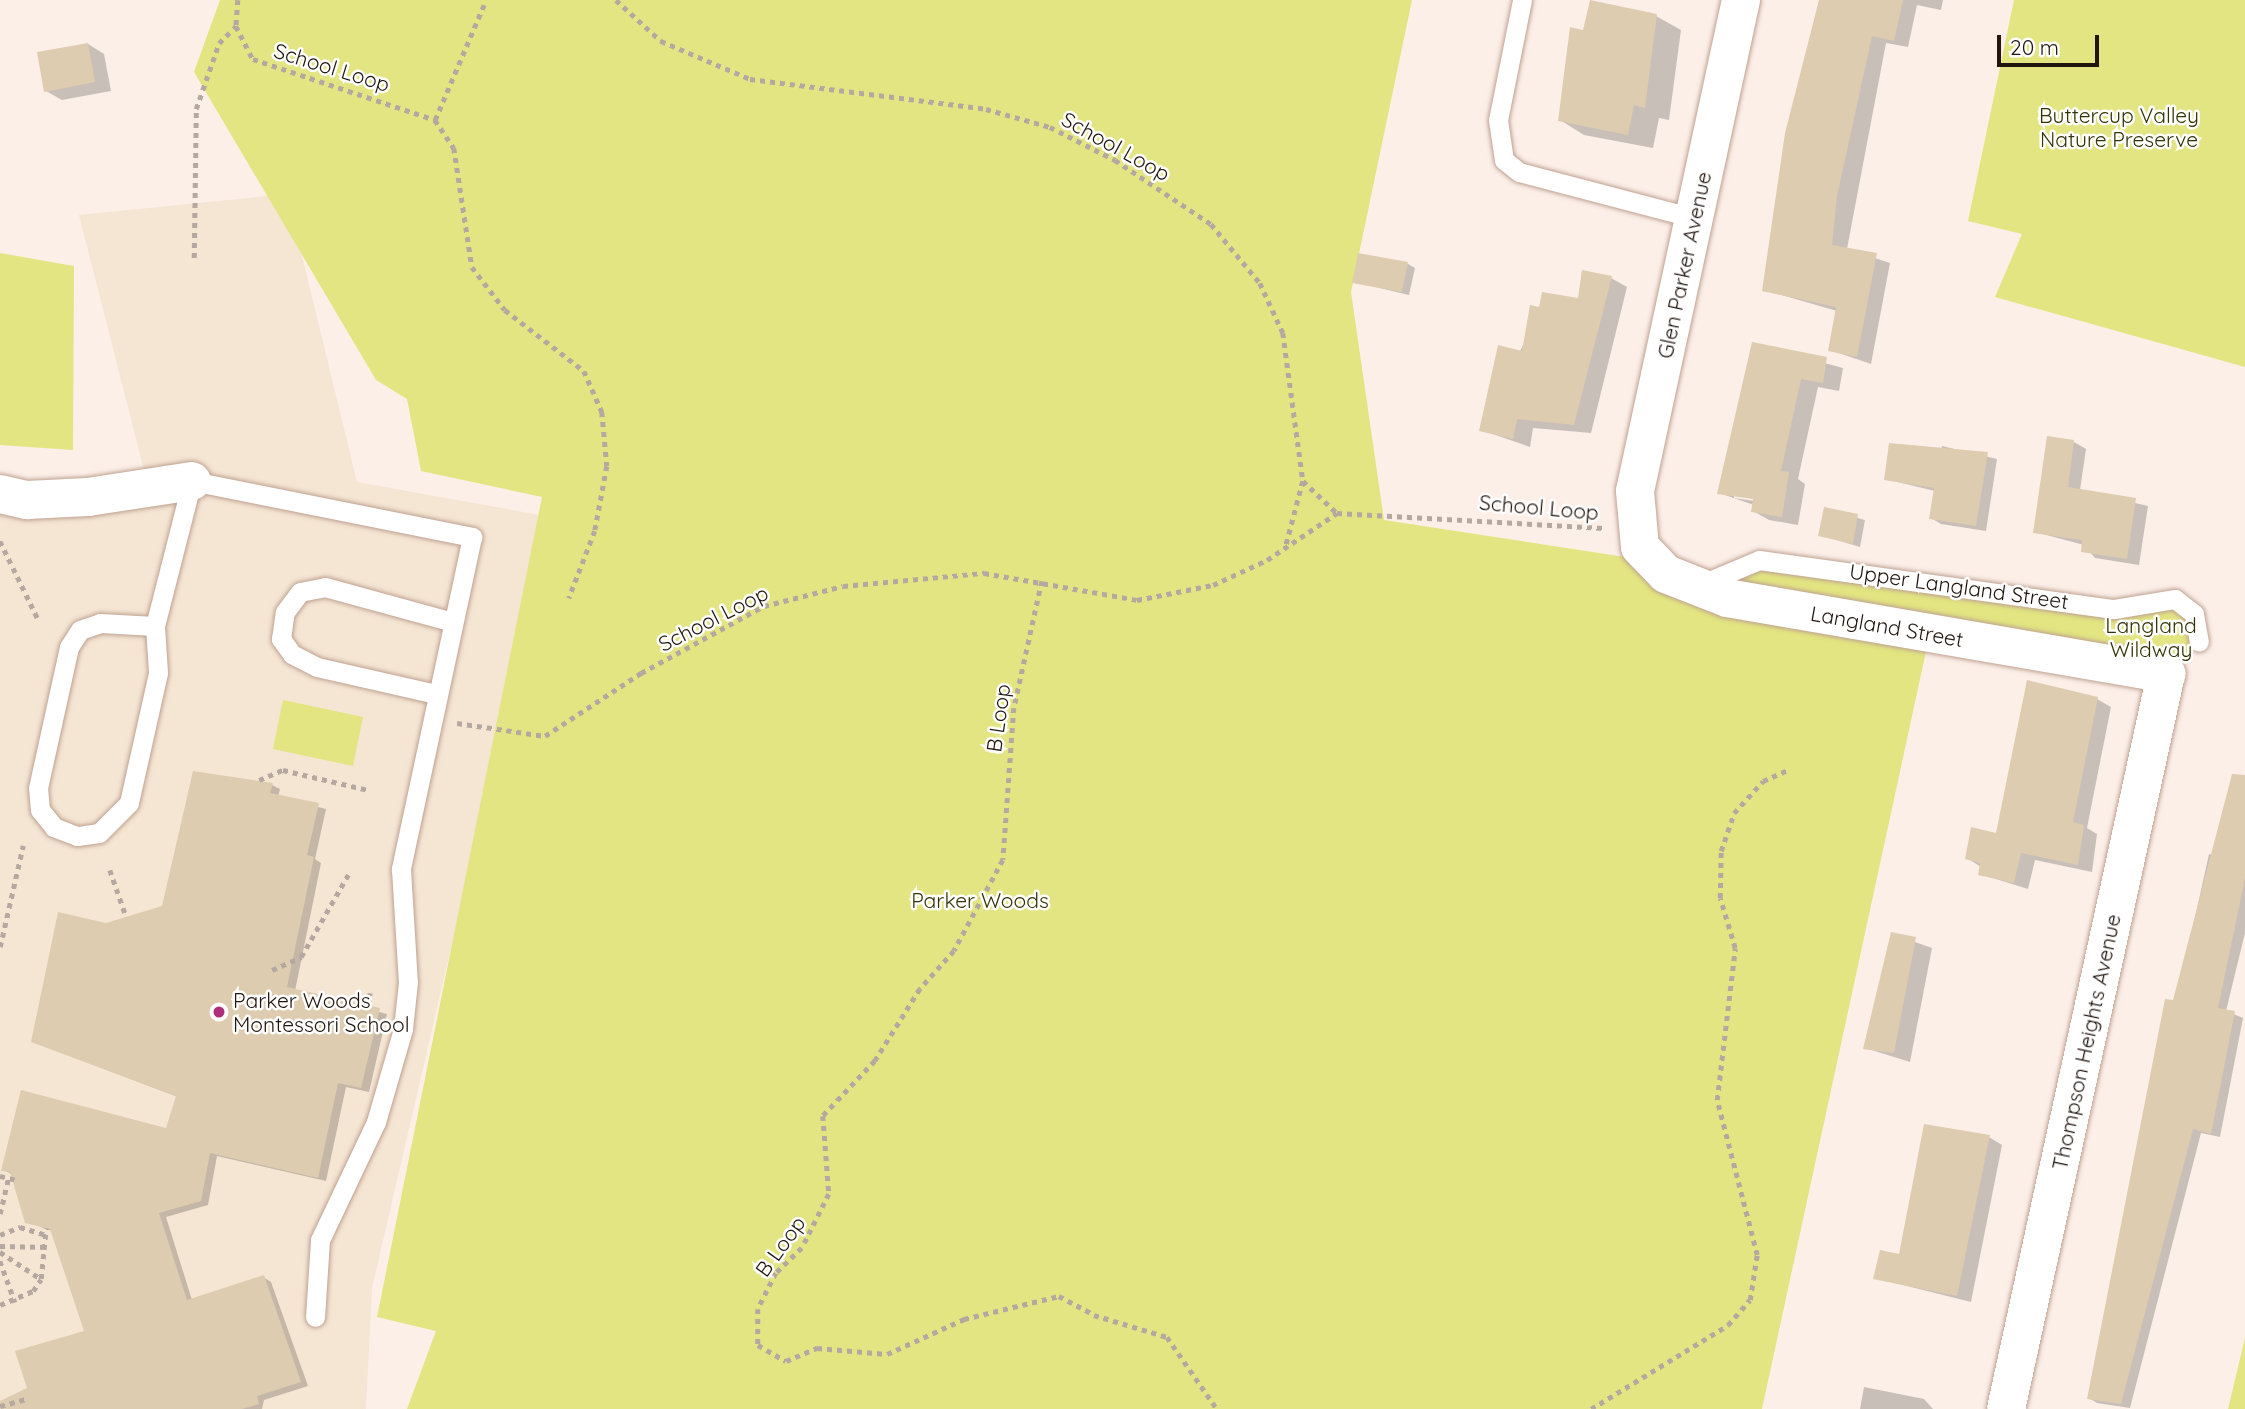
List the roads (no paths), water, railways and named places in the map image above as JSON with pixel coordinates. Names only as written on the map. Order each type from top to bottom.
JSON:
[{"type":"street","name":"Glen Parker Avenue","points":[[1623,530],[1635,491],[1741,0]]},
{"type":"street","points":[[0,494],[27,500],[88,497],[192,481]]},
{"type":"street","name":"Langland Street","points":[[1623,530],[1656,567],[1695,587],[2166,674]]},
{"type":"street","name":"Thompson Heights Avenue","points":[[2006,1409],[2166,674]]},
{"type":"lane","points":[[1522,0],[1498,120],[1504,160],[1519,172],[1694,218]]},
{"type":"lane","points":[[155,626],[100,623],[80,630],[69,646],[38,788],[40,810],[54,827],[77,836],[99,833],[129,803],[159,673],[155,626],[192,481],[472,537],[436,694],[401,869],[408,982],[403,1029],[376,1122],[320,1240],[315,1317]]},
{"type":"lane","name":"Upper Langland Street","points":[[1695,587],[1759,560],[2115,609],[2175,599],[2194,614],[2199,642]]},
{"type":"lane","points":[[436,694],[317,667],[292,654],[281,639],[285,612],[300,592],[325,587],[453,622]]},
{"type":"place","name":"Parker Woods Montessori School","points":[[219,1012]]},
{"type":"park label","name":"Buttercup Valley Nature Preserve","points":[[2119,127]]},
{"type":"park label","name":"Langland Wildway","points":[[2151,637]]},
{"type":"park label","name":"Parker Woods","points":[[980,900]]}]
